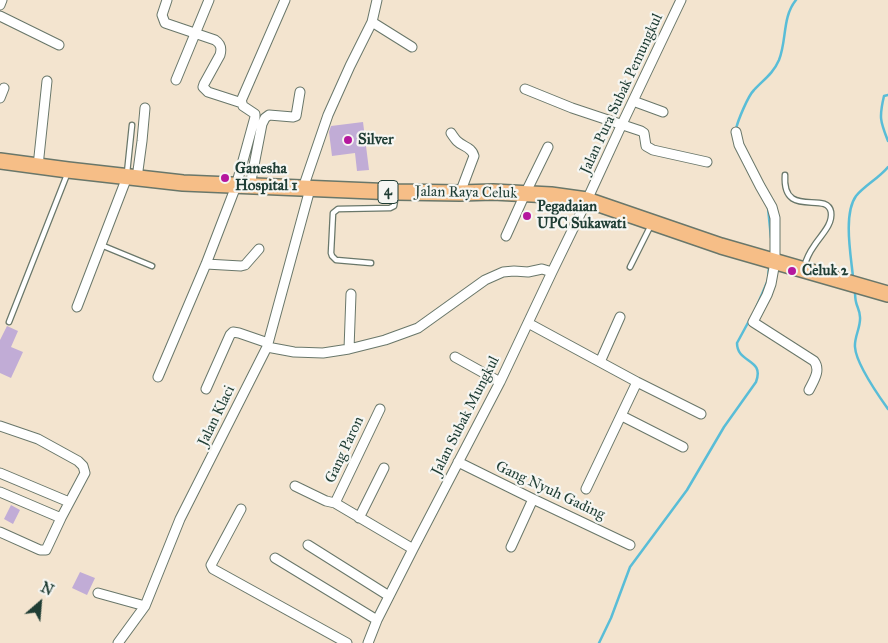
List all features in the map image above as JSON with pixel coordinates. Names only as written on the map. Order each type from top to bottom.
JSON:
[{"type":"highway","name":"Jalan Raya Celuk","points":[[0,161],[183,183],[246,183],[396,192],[493,192],[550,195],[587,200],[721,246],[881,292]]},
{"type":"street","points":[[0,5],[2,0]]},
{"type":"street","points":[[167,0],[162,15],[165,23],[216,40],[221,46],[222,50],[204,84],[204,89],[242,103],[253,112],[255,117],[246,183]]},
{"type":"street","points":[[176,80],[209,0]]},
{"type":"street","points":[[242,103],[241,101],[285,0]]},
{"type":"street","name":"Jalan Klaci","points":[[118,643],[145,606],[180,519],[268,345],[307,188],[328,115],[372,22],[376,0]]},
{"type":"street","name":"Jalan Pura Subak Pemungkul","points":[[587,200],[682,0]]},
{"type":"street","points":[[0,16],[59,44]]},
{"type":"street","points":[[372,22],[412,47]]},
{"type":"street","points":[[38,166],[47,81]]},
{"type":"street","points":[[0,98],[4,88]]},
{"type":"street","points":[[525,89],[572,108],[644,133],[646,146],[654,150],[707,162]]},
{"type":"street","points":[[158,377],[206,264],[246,183],[262,124],[269,115],[296,116],[300,92]]},
{"type":"street","points":[[633,101],[664,112]]},
{"type":"street","points":[[77,307],[101,245],[132,178],[142,141],[146,108]]},
{"type":"street","points":[[736,132],[739,146],[774,211],[775,218],[771,284],[753,322],[814,361],[818,366],[809,390]]},
{"type":"street","points":[[451,133],[457,141],[474,153],[460,193]]},
{"type":"street","points":[[506,236],[548,147]]},
{"type":"street","name":"Jalan Subak Mungkul","points":[[368,643],[377,620],[412,549],[500,382],[587,200]]},
{"type":"street","points":[[206,264],[245,265],[259,249]]},
{"type":"street","points":[[206,389],[233,332],[294,352],[322,353],[349,350],[418,328],[485,280],[502,272],[528,272],[542,269],[552,272]]},
{"type":"street","points":[[349,350],[351,294]]},
{"type":"street","points":[[600,362],[620,317]]},
{"type":"street","points":[[528,323],[700,414]]},
{"type":"street","points":[[455,357],[500,382]]},
{"type":"street","points":[[586,489],[637,382]]},
{"type":"street","name":"Gang Paron","points":[[380,409],[335,503],[412,549]]},
{"type":"street","points":[[622,416],[683,448]]},
{"type":"street","points":[[0,426],[38,439],[81,463],[85,473],[47,548],[43,551],[0,532]]},
{"type":"street","name":"Gang Nyuh Gading","points":[[458,462],[630,544]]},
{"type":"street","points":[[359,518],[384,468]]},
{"type":"street","points":[[0,473],[70,502]]},
{"type":"street","points":[[295,486],[326,501],[335,503]]},
{"type":"street","points":[[0,492],[61,518]]},
{"type":"street","points":[[511,547],[533,499]]},
{"type":"street","points":[[241,509],[211,565],[213,569],[347,643]]},
{"type":"street","points":[[308,545],[389,596]]},
{"type":"street","points":[[275,558],[377,620]]},
{"type":"street","points":[[98,593],[145,606]]},
{"type":"lane","points":[[132,125],[127,165],[132,178]]},
{"type":"lane","points":[[9,322],[68,170]]},
{"type":"lane","points":[[785,175],[784,186],[786,193],[793,200],[806,203],[823,203],[829,207],[831,214],[829,224],[813,247],[803,270]]},
{"type":"lane","points":[[371,262],[336,260],[332,256],[333,213],[338,208],[390,208],[394,206],[396,192]]},
{"type":"lane","points":[[630,266],[652,223]]},
{"type":"lane","points":[[101,245],[152,266]]},
{"type":"building","name":"Silver","points":[[363,122],[369,170],[357,171],[355,153],[332,156],[329,132],[331,126]]},
{"type":"building","points":[[7,326],[18,331],[11,347],[23,352],[11,378],[0,373],[0,340]]},
{"type":"building","points":[[11,505],[20,510],[13,524],[4,519]]},
{"type":"building","points":[[80,572],[95,578],[87,595],[72,588]]},
{"type":"waterway","points":[[736,129],[752,93],[777,65],[789,14],[796,0]]},
{"type":"waterway","points":[[888,95],[884,96],[881,109],[882,124],[888,141]]},
{"type":"waterway","points":[[853,277],[849,235],[852,204],[859,192],[888,167]]},
{"type":"waterway","points":[[768,208],[771,238]]},
{"type":"waterway","points":[[756,308],[768,280],[769,266]]},
{"type":"waterway","points":[[855,290],[860,313],[860,324],[855,343],[856,354],[868,379],[888,409]]},
{"type":"waterway","points":[[599,643],[611,618],[630,567],[687,490],[724,427],[756,382],[757,369],[741,355],[737,343],[750,319]]},
{"type":"place","name":"Silver","points":[[348,140]]},
{"type":"place","name":"Ganesha Hospital 1","points":[[225,178]]},
{"type":"place","name":"Pegadaian UPC Sukawati","points":[[527,216]]},
{"type":"place","name":"Celuk 2","points":[[792,271]]}]
